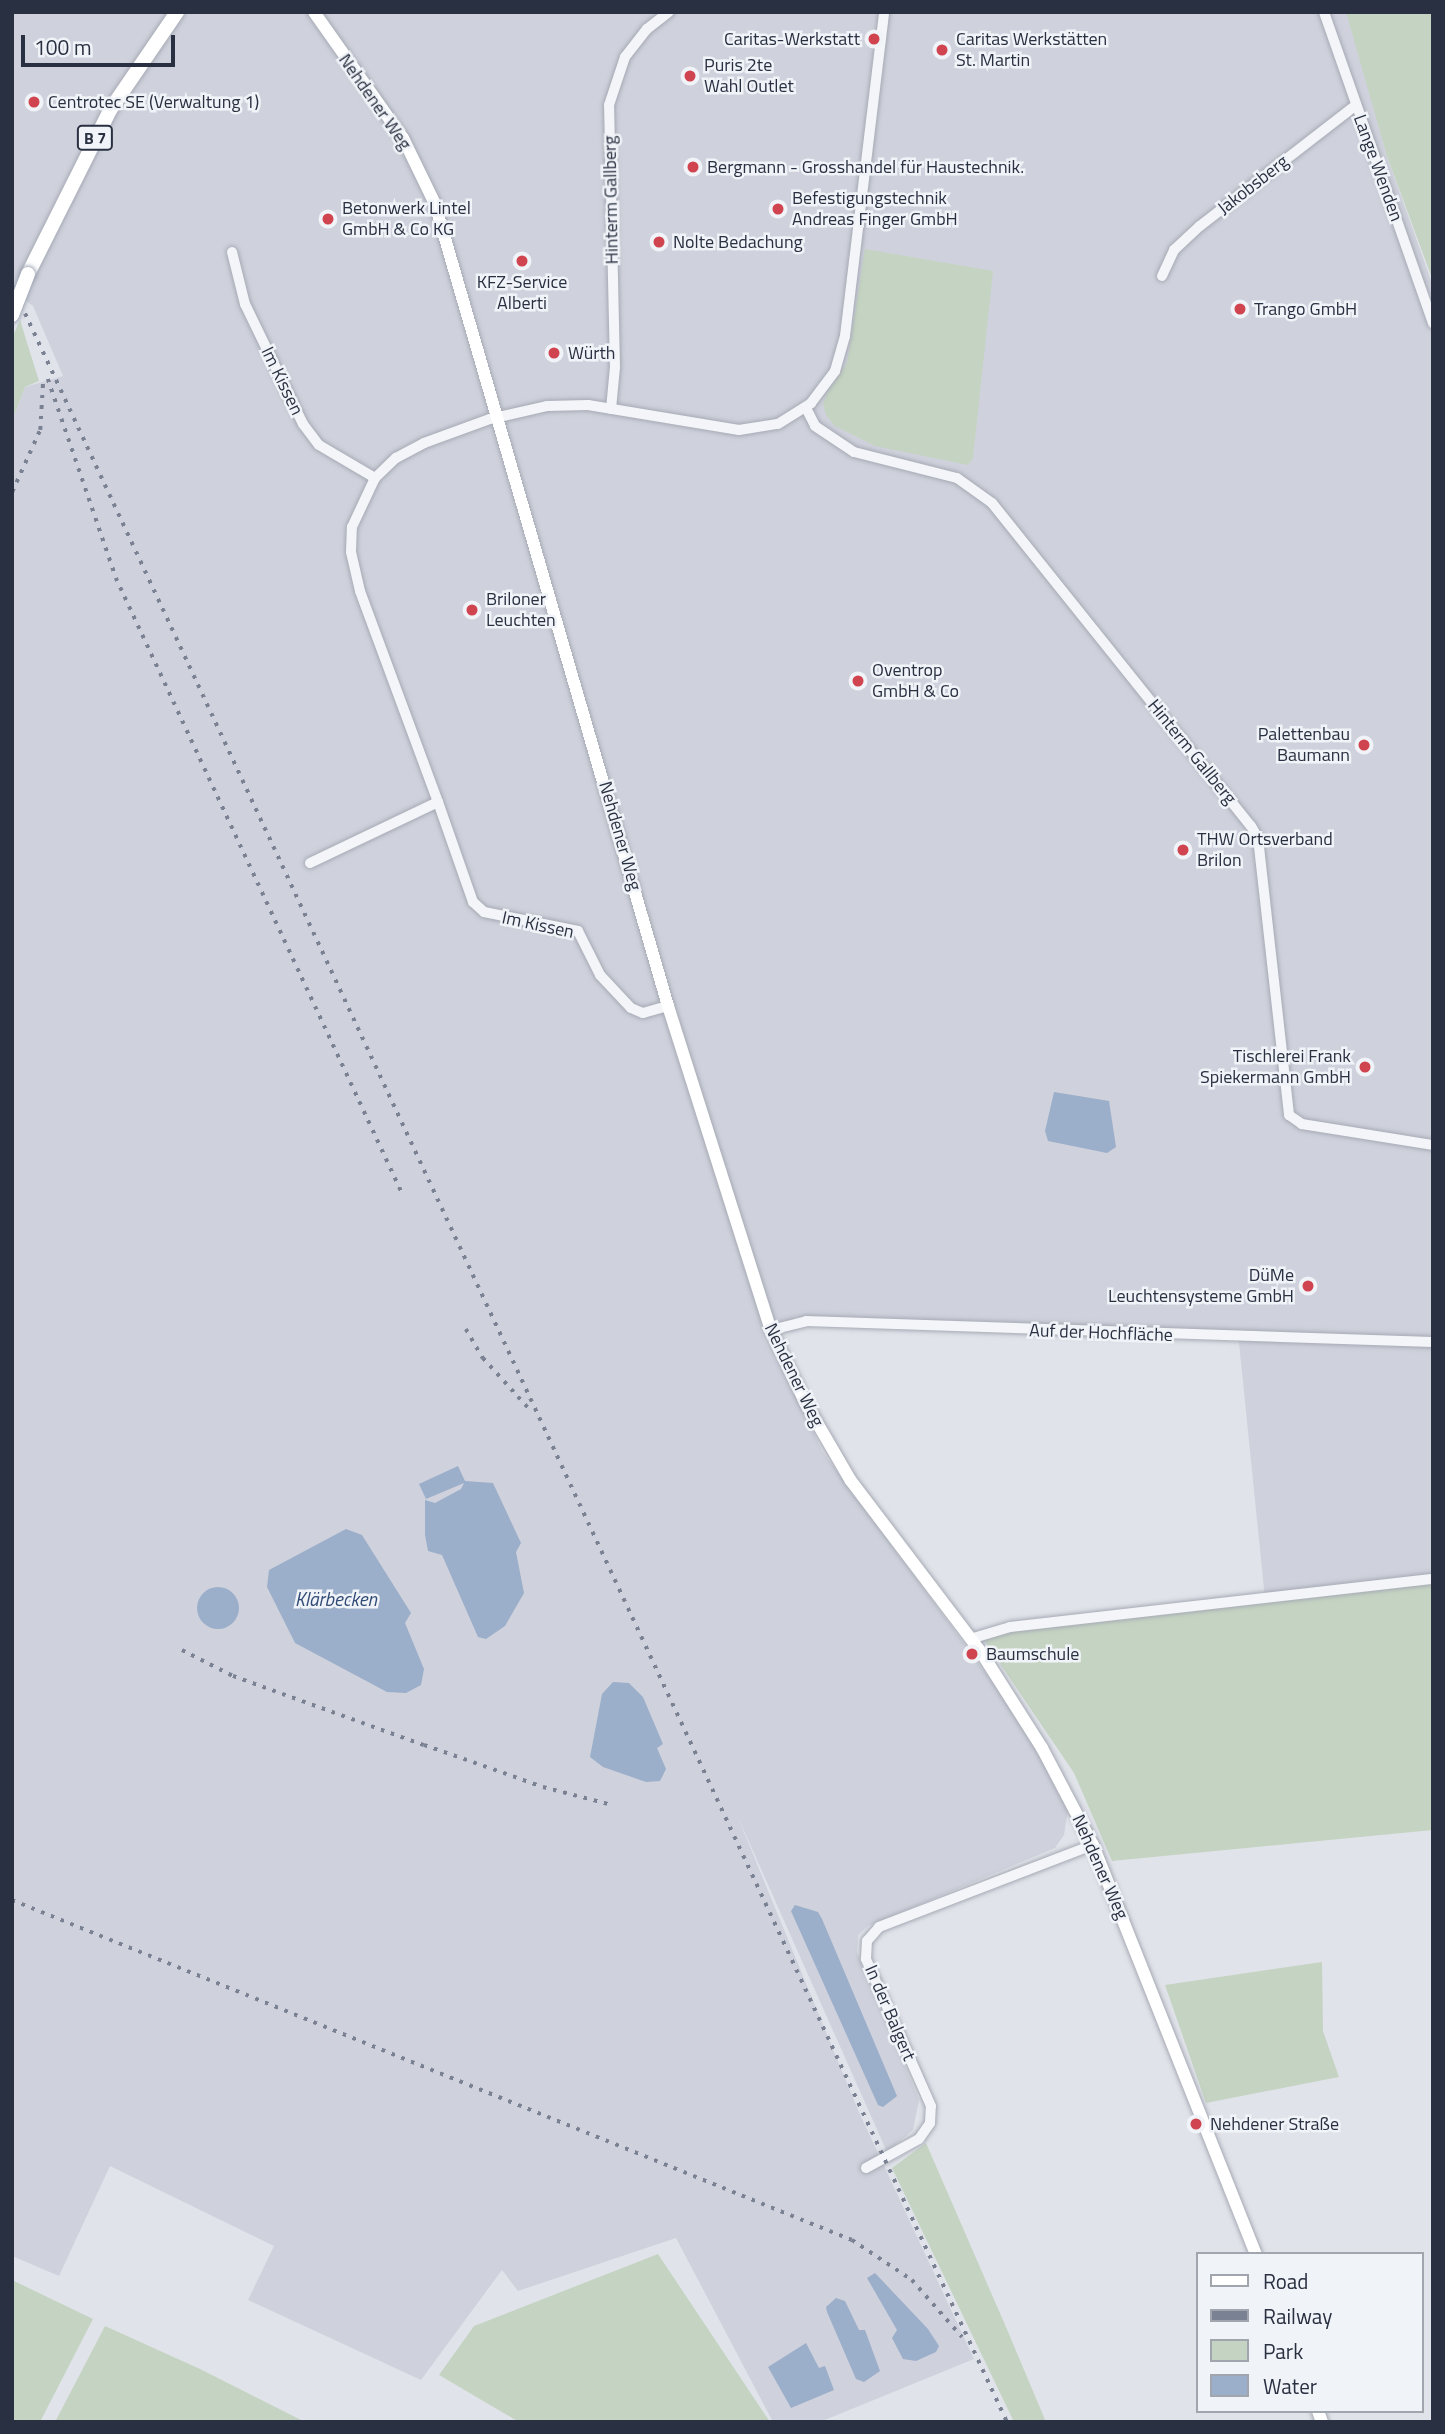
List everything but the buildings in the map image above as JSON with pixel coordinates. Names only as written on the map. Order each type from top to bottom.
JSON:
[{"type":"main road","name":"B 7","points":[[12,315],[28,274],[110,110],[177,12]]},
{"type":"street","name":"Nehdener Weg","points":[[314,12],[403,138],[435,204],[668,1006],[771,1330],[805,1402],[851,1481],[970,1639],[1032,1730],[1093,1845],[1255,2252]]},
{"type":"street","name":"Hinterm Gallberg","points":[[611,408],[615,367],[609,105],[625,57],[647,29],[669,12]]},
{"type":"street","points":[[498,417],[558,404],[611,408],[739,430],[778,424],[806,408],[835,371],[845,336],[884,12]]},
{"type":"street","name":"Lange Wenden","points":[[1324,12],[1433,323]]},
{"type":"street","name":"Jakobsberg","points":[[1162,276],[1174,250],[1200,226],[1356,105]]},
{"type":"street","name":"Im Kissen","points":[[232,252],[245,304],[303,425],[319,445],[375,478]]},
{"type":"street","name":"Hinterm Gallberg","points":[[806,408],[815,425],[854,452],[957,478],[992,503],[1251,826],[1258,838],[1289,1115],[1302,1124],[1433,1145]]},
{"type":"street","name":"Im Kissen","points":[[498,417],[424,443],[396,458],[375,478],[352,527],[351,552],[360,591],[473,902],[484,912],[578,930],[600,975],[631,1008],[643,1013],[668,1006]]},
{"type":"street","points":[[310,863],[438,802]]},
{"type":"street","name":"Auf der Hochfläche","points":[[771,1330],[806,1321],[1433,1342]]},
{"type":"street","points":[[970,1639],[1010,1627],[1433,1579]]},
{"type":"street","name":"In der Balgert","points":[[866,2168],[919,2139],[929,2123],[931,2106],[866,1959],[867,1941],[879,1927],[1093,1845]]},
{"type":"shaded area","points":[[12,12],[1346,12],[1353,30],[1387,156],[1433,286],[1433,1579],[1265,1599],[1238,1333],[796,1317],[770,1340],[822,1451],[1029,1732],[1068,1810],[1064,1835],[1055,1848],[868,1926],[858,1935],[857,1952],[919,2100],[913,2130],[887,2152],[737,1815],[858,2110],[974,2359],[820,2422],[773,2422],[676,2238],[518,2291],[502,2270],[421,2380],[248,2300],[274,2246],[110,2166],[59,2276],[12,2256],[12,421],[25,387],[63,376],[33,306],[12,290]]},
{"type":"green space","points":[[1346,12],[1433,12],[1433,281],[1387,156]]},
{"type":"green space","points":[[865,249],[993,271],[973,458],[968,465],[875,446],[835,426],[826,415],[823,404],[827,393],[847,363]]},
{"type":"green space","points":[[20,320],[39,381],[25,387],[12,421],[12,338]]},
{"type":"green space","points":[[1433,1584],[1433,1830],[1112,1861],[1074,1773],[984,1640],[996,1634]]},
{"type":"green space","points":[[1322,1962],[1323,2031],[1339,2077],[1206,2103],[1165,1985]]},
{"type":"green space","points":[[926,2143],[1046,2422],[1014,2422],[892,2168]]},
{"type":"green space","points":[[658,2254],[770,2422],[519,2422],[439,2375],[474,2326]]},
{"type":"green space","points":[[12,2280],[93,2319],[40,2422],[12,2422]]},
{"type":"green space","points":[[105,2326],[200,2369],[305,2422],[55,2422]]},
{"type":"water","points":[[1054,1092],[1109,1101],[1116,1147],[1107,1153],[1048,1141],[1045,1131]]},
{"type":"water","points":[[458,1466],[465,1481],[493,1483],[521,1543],[516,1552],[524,1593],[505,1626],[486,1639],[478,1637],[442,1555],[428,1551],[425,1535],[425,1500],[435,1503],[461,1489],[464,1483],[426,1499],[419,1484]]},
{"type":"water","name":"Klärbecken","points":[[346,1529],[362,1535],[411,1613],[405,1623],[424,1669],[421,1685],[406,1693],[387,1692],[295,1643],[267,1587],[269,1570]]},
{"type":"water","points":[[218,1587],[233,1593],[239,1608],[233,1623],[218,1629],[203,1623],[197,1608],[203,1593]]},
{"type":"water","points":[[613,1682],[629,1683],[643,1697],[663,1744],[657,1748],[666,1769],[660,1781],[646,1782],[603,1767],[590,1757],[602,1694]]},
{"type":"water","points":[[795,1905],[818,1912],[822,1919],[897,2096],[883,2107],[878,2105],[791,1911]]},
{"type":"water","points":[[875,2273],[928,2329],[939,2346],[936,2352],[916,2361],[903,2359],[892,2338],[897,2330],[867,2278]]},
{"type":"water","points":[[836,2298],[845,2301],[859,2330],[865,2330],[880,2371],[864,2382],[856,2379],[827,2312],[826,2307]]},
{"type":"water","points":[[806,2343],[819,2368],[825,2366],[834,2390],[791,2408],[768,2367]]},
{"type":"railway","points":[[12,285],[1007,2422]]},
{"type":"railway","points":[[48,379],[116,578],[402,1193]]},
{"type":"railway","points":[[12,492],[40,430],[43,380]]},
{"type":"railway","points":[[466,1329],[483,1358],[531,1411]]},
{"type":"railway","points":[[182,1650],[233,1676],[424,1745],[543,1787],[612,1805]]},
{"type":"railway","points":[[12,1900],[852,2240],[912,2280],[962,2337]]},
{"type":"place","name":"Caritas-Werkstatt","points":[[874,39]]},
{"type":"place","name":"Caritas Werkstätten St. Martin","points":[[942,50]]},
{"type":"place","name":"Puris 2te Wahl Outlet","points":[[690,76]]},
{"type":"place","name":"Centrotec SE (Verwaltung 1)","points":[[34,102]]},
{"type":"place","name":"Bergmann - Grosshandel für Haustechnik.","points":[[693,167]]},
{"type":"place","name":"Befestigungstechnik Andreas Finger GmbH","points":[[778,209]]},
{"type":"place","name":"Betonwerk Lintel GmbH & Co KG","points":[[328,219]]},
{"type":"place","name":"Nolte Bedachung","points":[[659,242]]},
{"type":"place","name":"KFZ-Service Alberti","points":[[522,261]]},
{"type":"place","name":"Trango GmbH","points":[[1240,309]]},
{"type":"place","name":"Würth","points":[[554,353]]},
{"type":"place","name":"Briloner Leuchten","points":[[472,610]]},
{"type":"place","name":"Oventrop GmbH & Co","points":[[858,681]]},
{"type":"place","name":"Palettenbau Baumann","points":[[1364,745]]},
{"type":"place","name":"THW Ortsverband Brilon","points":[[1183,850]]},
{"type":"place","name":"Tischlerei Frank Spiekermann GmbH","points":[[1365,1067]]},
{"type":"place","name":"DüMe Leuchtensysteme GmbH","points":[[1308,1286]]},
{"type":"place","name":"Baumschule","points":[[972,1654]]},
{"type":"place","name":"Nehdener Straße","points":[[1196,2124]]}]
